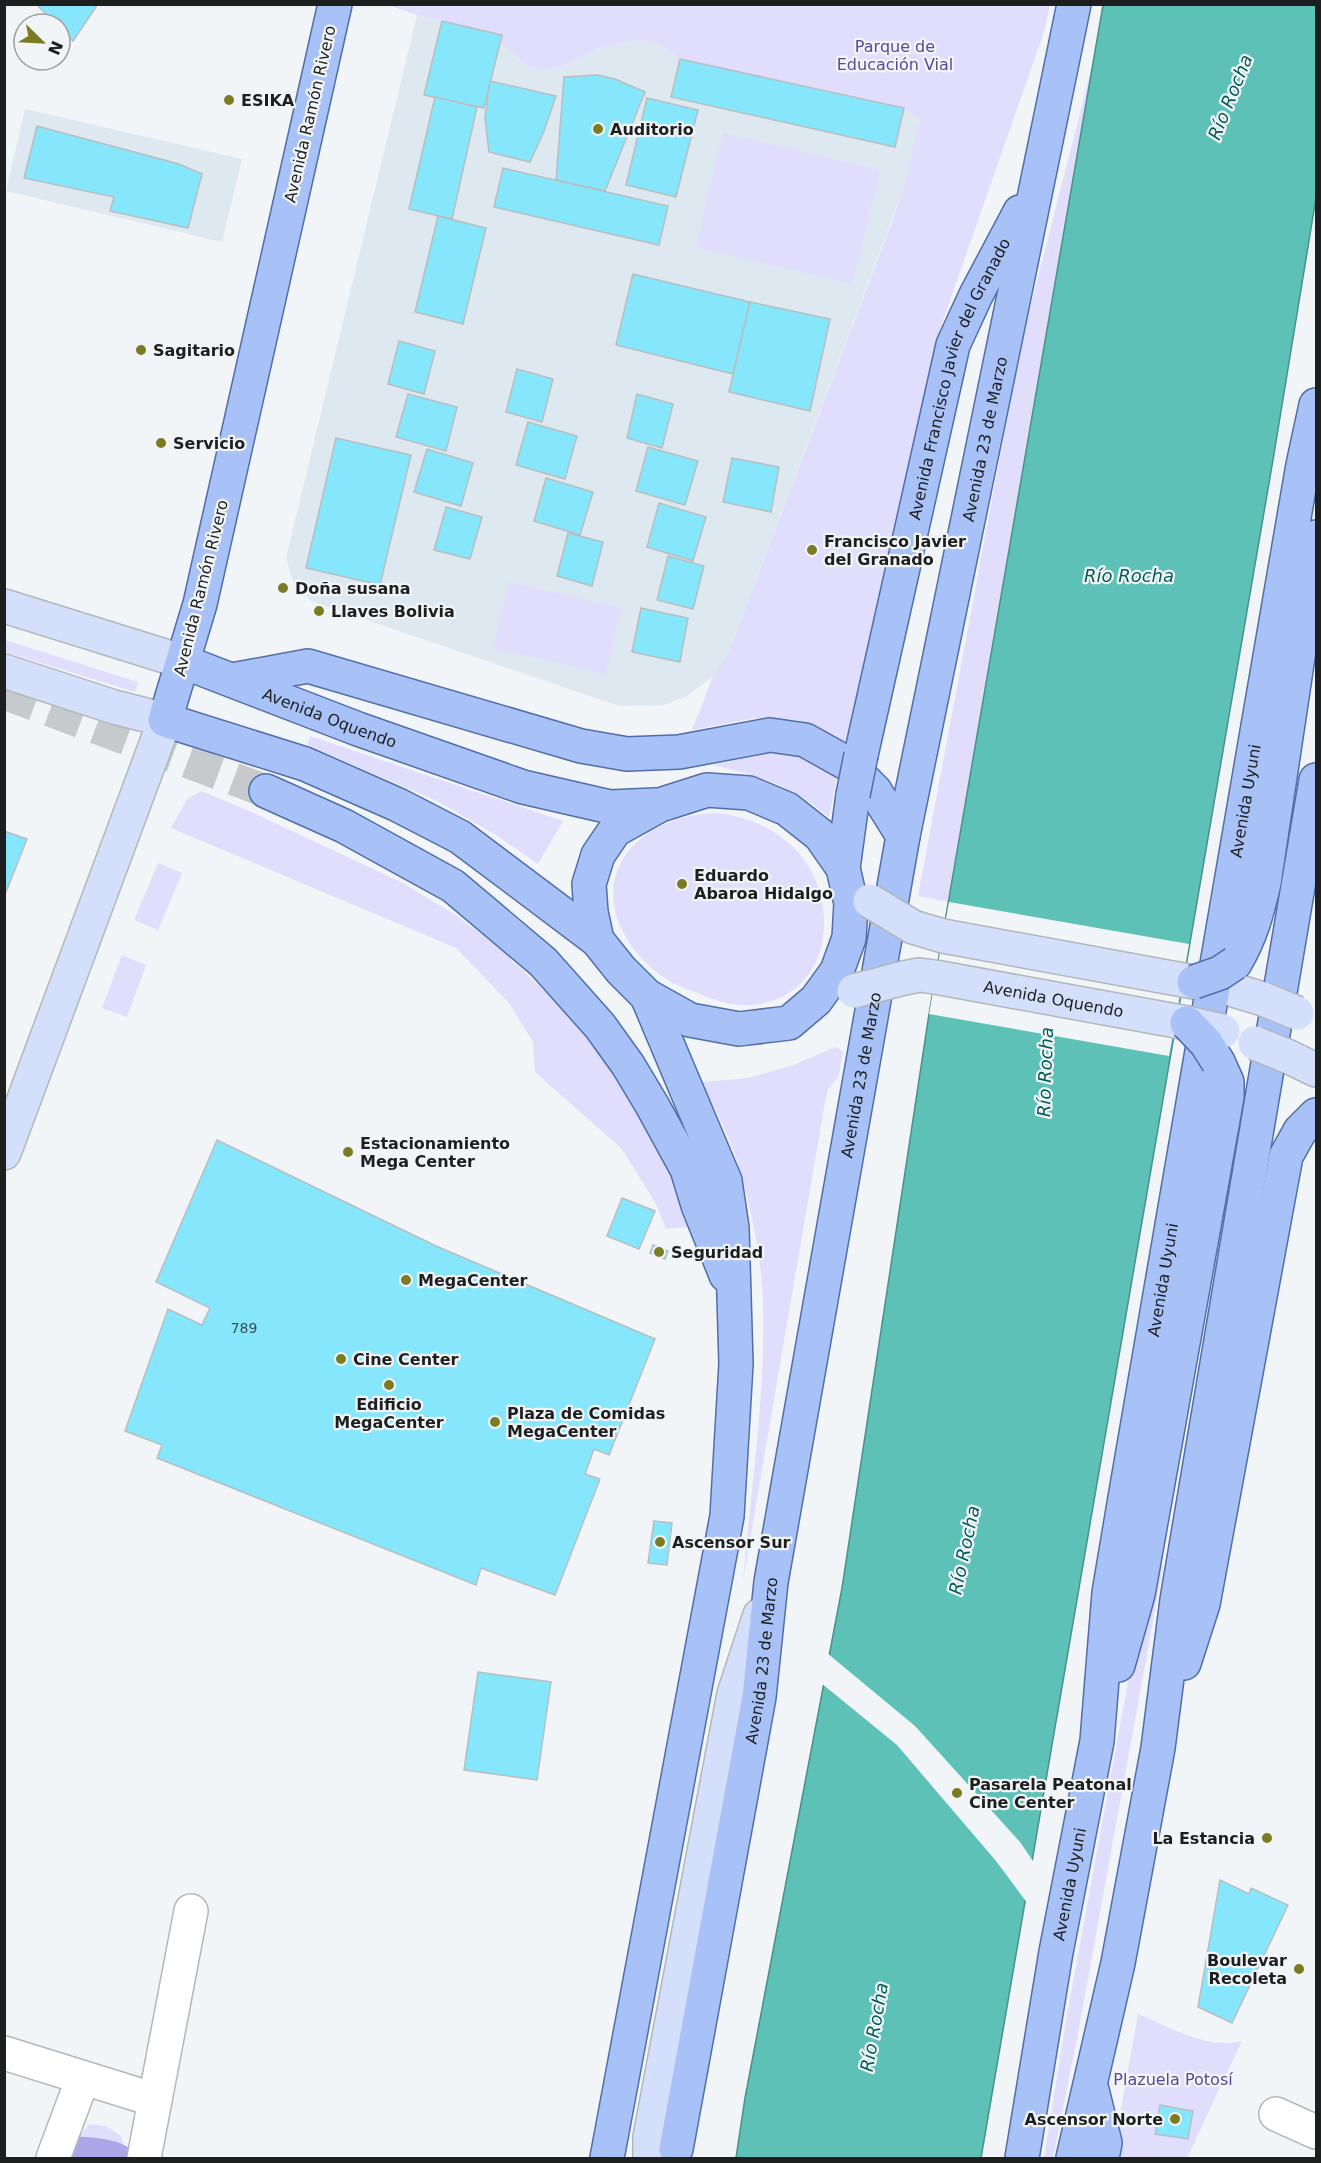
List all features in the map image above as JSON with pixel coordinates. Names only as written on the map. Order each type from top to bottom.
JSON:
[{"type":"main road","name":"Avenida Ramón Rivero","points":[[4,1153],[165,720],[200,604],[335,4]]},
{"type":"main road","name":"Avenida 23 de Marzo","points":[[663,2154],[759,1697],[771,1582],[903,836],[1074,4]]},
{"type":"main road","name":"Avenida Francisco Javier del Granado","points":[[843,868],[861,755],[953,345],[976,294],[1038,179]]},
{"type":"main road","name":"Avenida Uyuni","points":[[1022,2158],[1056,1952],[1097,1742],[1110,1593],[1125,1497],[1303,465],[1317,405]]},
{"type":"main road","points":[[1189,981],[1220,973],[1235,963],[1247,943],[1256,919],[1264,883],[1317,537]]},
{"type":"main road","name":"Avenida Oquendo","points":[[4,606],[183,662],[358,729],[524,787],[610,807],[660,805]]},
{"type":"main road","points":[[232,680],[308,666],[581,746],[627,754],[679,752],[770,735],[805,740],[848,764],[875,791],[903,836]]},
{"type":"main road","points":[[4,671],[114,707],[165,720],[305,764],[419,815],[460,837],[597,940],[621,970],[647,996],[690,1020],[739,1029],[789,1023],[816,1000],[837,971],[849,938],[851,903],[843,868]]},
{"type":"main road","points":[[1073,2158],[1118,1963],[1158,1748],[1177,1600],[1317,780]]},
{"type":"main road","points":[[597,940],[591,912],[590,884],[598,855],[615,830],[660,805],[707,790],[749,794],[787,809],[820,835],[870,901],[928,931],[1230,989],[1263,999],[1307,1018]]},
{"type":"main road","points":[[266,791],[344,826],[453,886],[543,962],[600,1026],[628,1065],[652,1105],[687,1169],[698,1205],[733,1291]]},
{"type":"main road","name":"Avenida Oquendo","points":[[789,1023],[854,991],[920,977],[1223,1030],[1303,1064]]},
{"type":"main road","points":[[607,2158],[726,1516],[736,1364],[732,1228],[725,1181],[647,996]]},
{"type":"main road","points":[[1097,1742],[1138,1594],[1227,1097],[1224,1071],[1206,1043],[1181,1022]]},
{"type":"main road","points":[[1158,1748],[1203,1604],[1286,1156],[1300,1131],[1317,1115]]},
{"type":"main road","points":[[1090,2082],[1105,2143],[1102,2158]]},
{"type":"street","points":[[144,2158],[191,1911]]},
{"type":"street","points":[[4,2053],[155,2100]]},
{"type":"street","points":[[52,2158],[83,2078]]},
{"type":"street","points":[[1276,2114],[1317,2132]]},
{"type":"shaded area","points":[[417,15],[502,35],[518,58],[529,67],[546,70],[561,66],[603,46],[637,40],[661,44],[680,59],[904,108],[920,121],[903,190],[728,654],[713,676],[687,696],[664,705],[621,706],[601,700],[311,601],[294,584],[286,558]]},
{"type":"shaded area","points":[[25,109],[242,159],[222,242],[6,191]]},
{"type":"shaded area","points":[[71,2136],[118,2142],[133,2151],[139,2158],[62,2158]]},
{"type":"green space","name":"Parque de Educación Vial","points":[[388,5],[1050,5],[1044,32],[940,329],[845,743],[798,720],[755,718],[692,730],[713,676],[728,654],[890,227],[903,190],[920,120],[903,108],[680,59],[661,44],[638,40],[603,46],[561,66],[546,70],[529,67],[500,42],[501,35],[417,15]]},
{"type":"green space","points":[[1095,54],[949,902],[918,896],[1021,344]]},
{"type":"green space","points":[[723,133],[880,170],[852,284],[696,247]]},
{"type":"green space","points":[[509,582],[621,608],[606,674],[493,648]]},
{"type":"green space","points":[[5,640],[138,682],[135,692],[5,652]]},
{"type":"green space","points":[[310,736],[563,821],[538,864],[496,835],[435,800],[307,745]]},
{"type":"green space","points":[[781,751],[810,760],[837,776],[829,817],[801,796],[774,783],[712,765]]},
{"type":"green space","points":[[201,791],[403,883],[457,916],[498,947],[573,1018],[645,1115],[674,1172],[688,1227],[666,1229],[656,1204],[622,1149],[535,1072],[533,1042],[509,1003],[456,948],[171,828],[187,799]]},
{"type":"green space","points":[[716,813],[738,817],[768,828],[777,834],[794,848],[810,869],[820,893],[824,918],[822,943],[814,965],[800,985],[779,998],[752,1005],[730,1004],[674,983],[655,971],[631,945],[617,918],[613,892],[619,868],[633,847],[654,830],[682,818]]},
{"type":"green space","points":[[158,863],[182,873],[158,930],[134,920]]},
{"type":"green space","points":[[122,955],[146,965],[127,1017],[102,1008]]},
{"type":"green space","points":[[835,1047],[843,1051],[839,1076],[828,1089],[824,1108],[743,1581],[760,1405],[763,1335],[762,1284],[755,1234],[737,1159],[702,1082],[748,1078],[794,1065]]},
{"type":"green space","points":[[1150,1562],[1163,1566],[1078,2034],[1053,2158],[1044,2158],[1066,2020]]},
{"type":"green space","name":"Plazuela Potosí","points":[[1138,2014],[1202,2040],[1229,2043],[1242,2041],[1187,2158],[1112,2158]]},
{"type":"green space","points":[[89,2124],[106,2126],[121,2136],[127,2158],[71,2158],[79,2137]]},
{"type":"water","name":"Río Rocha","points":[[1103,5],[1316,5],[1316,198],[1273,460],[981,2158],[736,2158],[745,2098],[842,1588],[929,1014]]},
{"type":"pier","points":[[949,902],[1189,944],[1169,1056],[929,1014]]},
{"type":"pier","points":[[827,1653],[915,1726],[1020,1842],[1035,1864],[1028,1904],[996,1861],[897,1745],[821,1683]]},
{"type":"building","points":[[36,4],[98,4],[73,41],[72,12],[44,12]]},
{"type":"building","points":[[442,21],[502,35],[484,108],[424,95]]},
{"type":"building","points":[[680,59],[904,108],[895,147],[671,97]]},
{"type":"building","points":[[597,75],[615,79],[645,92],[605,191],[556,180],[564,77]]},
{"type":"building","points":[[490,81],[556,96],[530,162],[489,152],[485,118]]},
{"type":"building","points":[[435,97],[477,107],[452,219],[409,209]]},
{"type":"building","points":[[647,98],[698,110],[676,197],[626,185]]},
{"type":"building","points":[[37,126],[179,164],[202,174],[188,228],[110,211],[114,197],[24,178]]},
{"type":"building","points":[[503,168],[668,206],[659,245],[494,207]]},
{"type":"building","points":[[438,216],[486,228],[463,324],[415,312]]},
{"type":"building","points":[[633,274],[750,302],[733,374],[616,345]]},
{"type":"building","points":[[750,302],[830,319],[810,411],[729,392]]},
{"type":"building","points":[[399,341],[435,351],[424,394],[388,384]]},
{"type":"building","points":[[517,369],[553,379],[542,422],[506,412]]},
{"type":"building","points":[[408,394],[457,407],[446,451],[396,437]]},
{"type":"building","points":[[637,394],[673,404],[662,448],[627,438]]},
{"type":"building","points":[[528,422],[577,436],[565,479],[516,465]]},
{"type":"building","points":[[336,438],[411,455],[380,585],[306,568]]},
{"type":"building","points":[[648,447],[698,461],[685,505],[636,491]]},
{"type":"building","points":[[427,449],[473,463],[461,506],[414,492]]},
{"type":"building","points":[[732,458],[779,467],[771,512],[723,502]]},
{"type":"building","points":[[546,478],[593,492],[580,535],[534,521]]},
{"type":"building","points":[[659,503],[706,517],[693,561],[647,547]]},
{"type":"building","points":[[446,507],[482,517],[470,559],[434,550]]},
{"type":"building","points":[[568,533],[603,542],[592,586],[557,576]]},
{"type":"building","points":[[668,556],[704,566],[693,609],[657,600]]},
{"type":"building","points":[[641,608],[688,618],[680,662],[632,652]]},
{"type":"building","points":[[4,831],[27,839],[4,897]]},
{"type":"building","name":"Edificio MegaCenter","points":[[217,1140],[436,1246],[655,1339],[609,1455],[594,1449],[585,1474],[600,1479],[555,1595],[481,1568],[476,1585],[157,1458],[162,1445],[125,1431],[168,1309],[202,1325],[210,1308],[156,1282]]},
{"type":"building","points":[[622,1198],[655,1211],[639,1249],[607,1236]]},
{"type":"building","points":[[653,1245],[668,1251],[665,1259],[650,1253]]},
{"type":"building","name":"Ascensor Sur","points":[[654,1521],[672,1523],[667,1565],[648,1563]]},
{"type":"building","points":[[478,1672],[551,1682],[537,1780],[464,1770]]},
{"type":"building","points":[[1220,1880],[1249,1894],[1251,1888],[1288,1905],[1232,2023],[1198,2007]]},
{"type":"building","name":"Ascensor Norte","points":[[1160,2105],[1193,2111],[1188,2139],[1155,2134]]},
{"type":"tunnel","points":[[4,693],[266,791]]},
{"type":"place","name":"ESIKA","points":[[229,100]]},
{"type":"place","name":"Auditorio","points":[[598,129]]},
{"type":"place","name":"Sagitario","points":[[141,350]]},
{"type":"place","name":"Servicio","points":[[161,443]]},
{"type":"place","name":"Francisco Javier del Granado","points":[[812,550]]},
{"type":"place","name":"Doña susana","points":[[283,588]]},
{"type":"place","name":"Llaves Bolivia","points":[[319,611]]},
{"type":"place","name":"Eduardo Abaroa Hidalgo","points":[[682,884]]},
{"type":"place","name":"Estacionamiento Mega Center","points":[[348,1152]]},
{"type":"place","name":"Seguridad","points":[[659,1252]]},
{"type":"place","name":"MegaCenter","points":[[406,1280]]},
{"type":"place","name":"Cine Center","points":[[341,1359]]},
{"type":"place","name":"Edificio MegaCenter","points":[[389,1385]]},
{"type":"place","name":"Plaza de Comidas MegaCenter","points":[[495,1422]]},
{"type":"place","name":"Ascensor Sur","points":[[660,1542]]},
{"type":"place","name":"Pasarela Peatonal Cine Center","points":[[957,1793]]},
{"type":"place","name":"La Estancia","points":[[1267,1838]]},
{"type":"place","name":"Boulevar Recoleta","points":[[1299,1969]]},
{"type":"place","name":"Ascensor Norte","points":[[1175,2119]]}]
